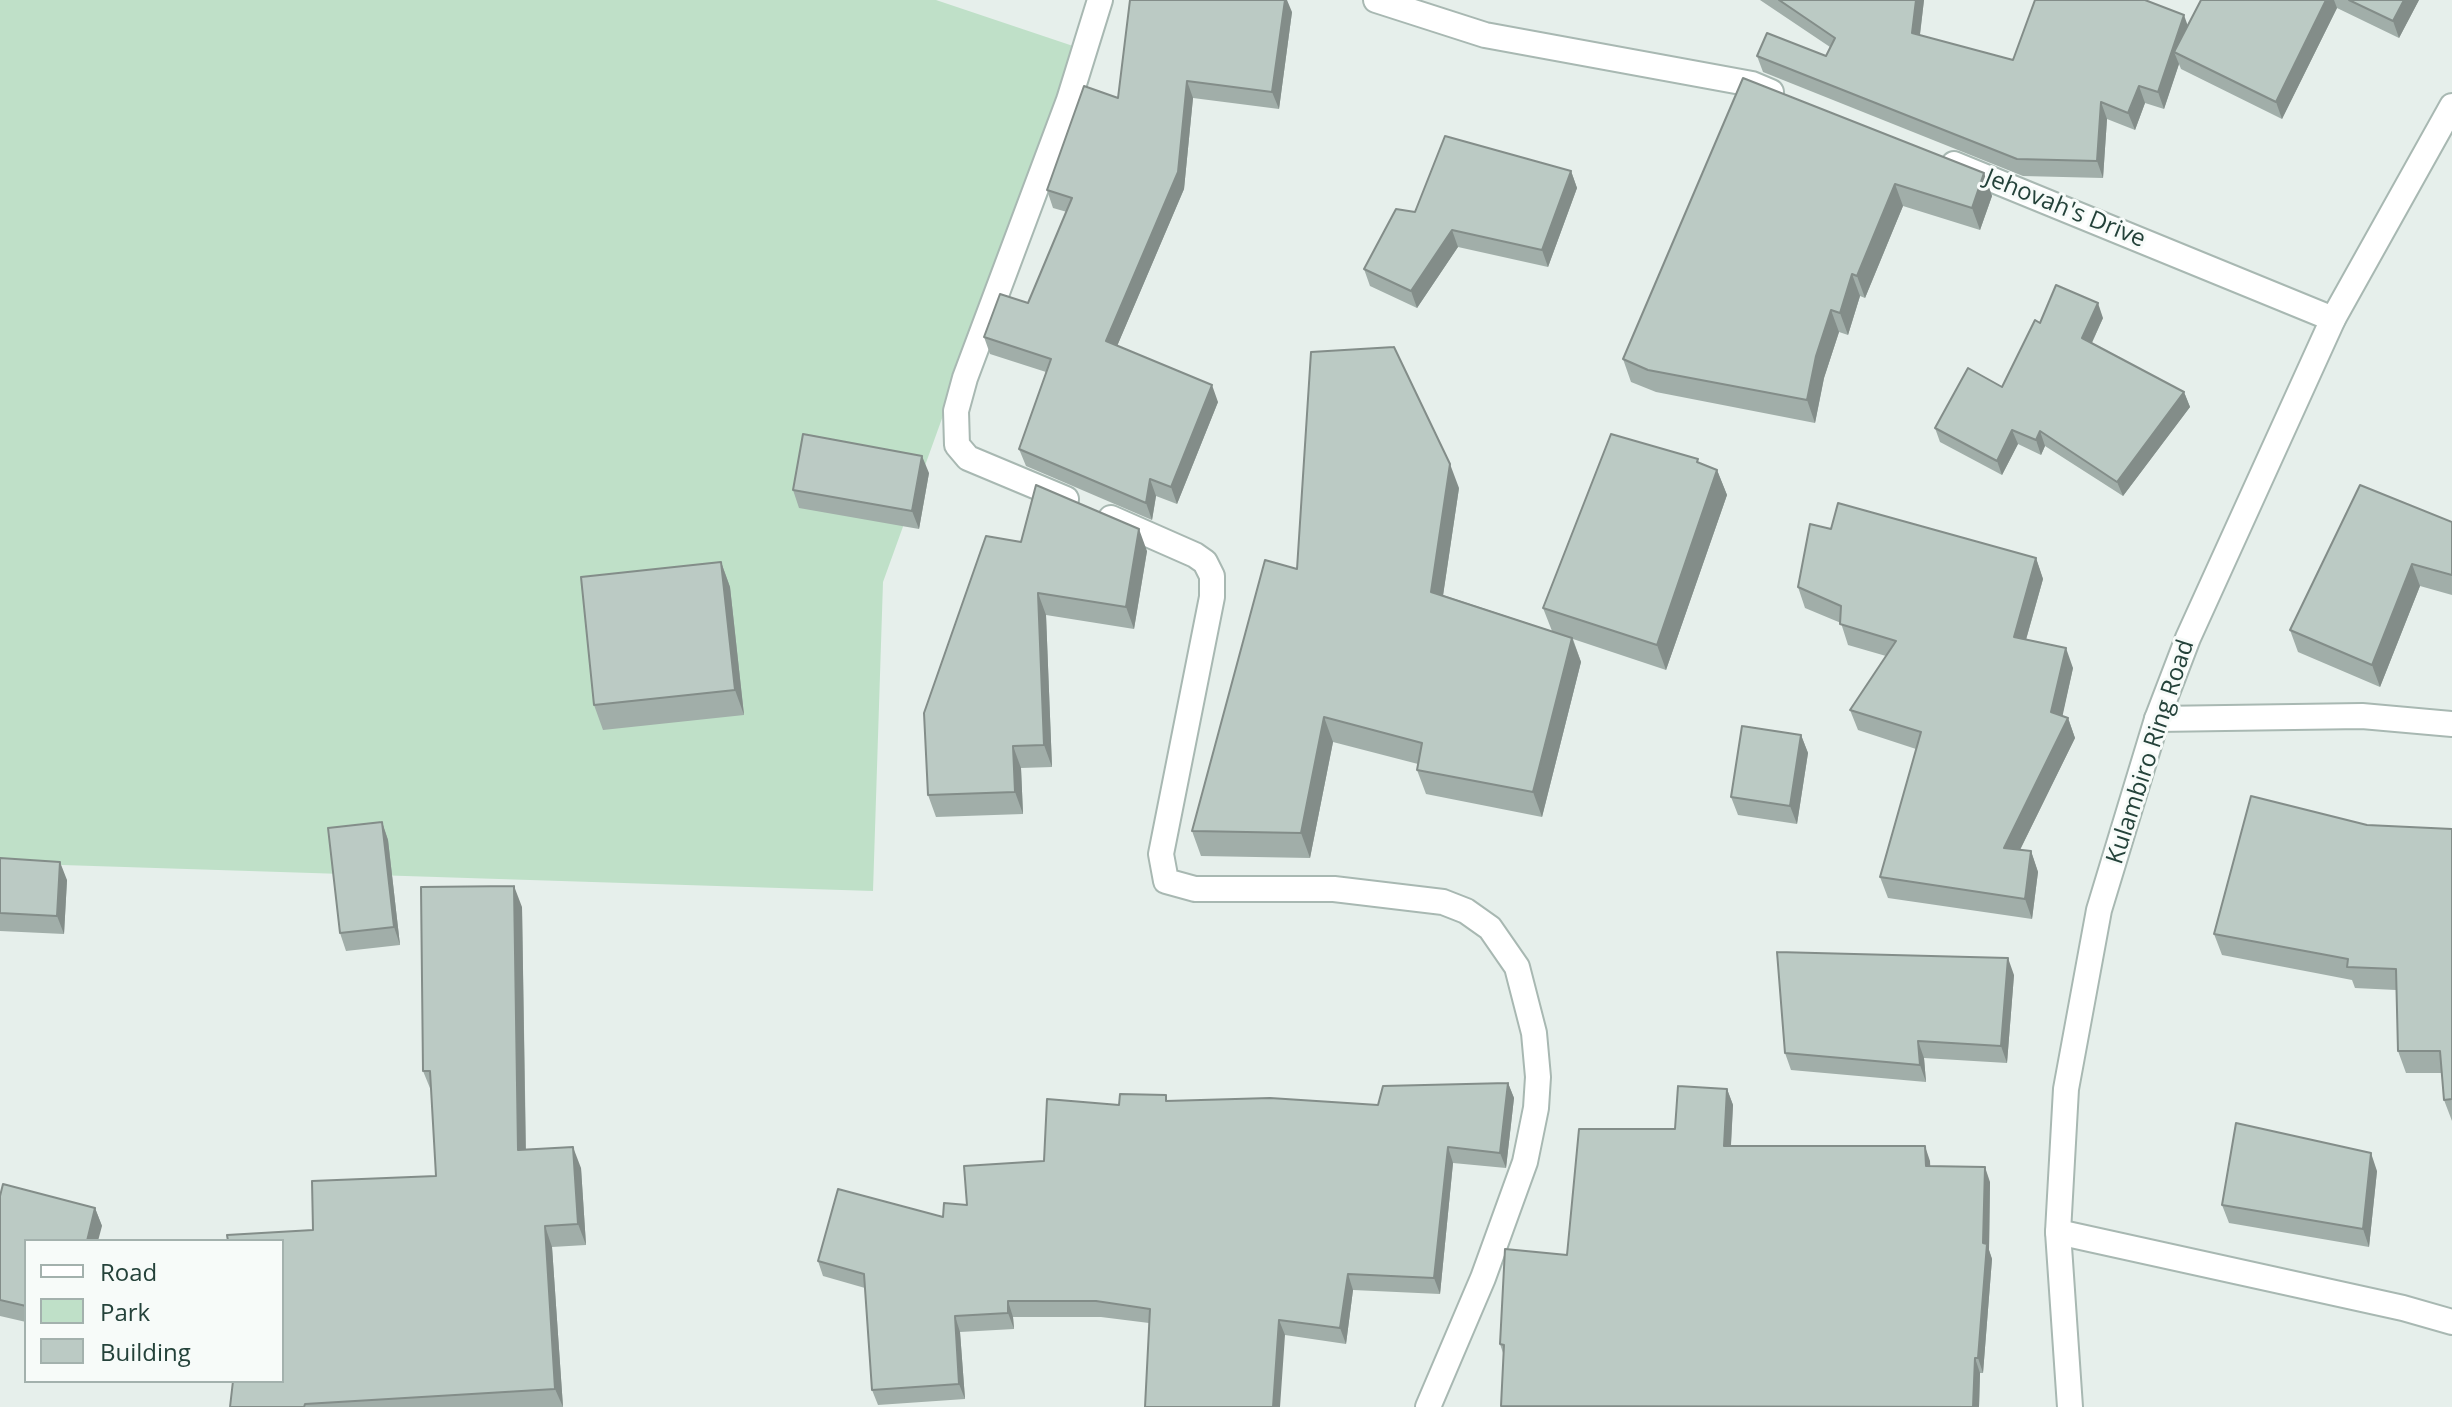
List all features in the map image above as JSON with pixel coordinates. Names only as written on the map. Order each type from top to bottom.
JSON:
[{"type":"street","points":[[1100,0],[1069,100],[965,378],[956,411],[957,445],[968,458],[1195,555],[1205,562],[1212,576],[1212,597],[1161,854],[1166,881],[1195,889],[1334,889],[1443,902],[1466,911],[1490,928],[1517,967],[1534,1033],[1538,1077],[1536,1108],[1525,1162],[1483,1278],[1428,1407]]},
{"type":"street","points":[[1376,0],[1485,35],[1752,84],[1796,101]]},
{"type":"street","name":"Kulambiro Ring Road","points":[[2070,1407],[2058,1232],[2066,1089],[2099,910],[2157,719],[2188,638],[2333,319],[2452,106]]},
{"type":"street","name":"Jehovah's Drive","points":[[1928,154],[2333,319]]},
{"type":"street","points":[[2157,719],[2362,716],[2452,724]]},
{"type":"street","points":[[2058,1232],[2403,1308],[2452,1322]]},
{"type":"green space","points":[[0,0],[936,0],[1076,47],[883,582],[873,891],[0,863]]},
{"type":"building","points":[[1130,0],[1285,0],[1272,92],[1187,81],[1178,172],[1106,341],[1212,385],[1171,487],[1150,479],[1146,503],[1019,449],[1051,359],[984,337],[1000,294],[1028,303],[1072,198],[1047,190],[1084,86],[1118,98]]},
{"type":"building","points":[[1779,0],[1916,0],[1912,33],[2013,60],[2035,0],[2145,0],[2184,15],[2158,92],[2139,86],[2128,113],[2101,102],[2097,161],[2017,159],[1757,56],[1767,33],[1826,56],[1835,38]]},
{"type":"building","points":[[2201,0],[2326,0],[2276,102],[2174,52]]},
{"type":"building","points":[[2349,0],[2404,0],[2393,21]]},
{"type":"building","points":[[1743,78],[1984,173],[1972,208],[1895,184],[1857,276],[1852,274],[1840,313],[1831,310],[1816,356],[1807,400],[1648,370],[1623,359]]},
{"type":"building","points":[[1445,136],[1571,171],[1542,250],[1452,230],[1411,291],[1364,269],[1396,209],[1415,212]]},
{"type":"building","points":[[2056,285],[2098,303],[2082,338],[2184,392],[2117,482],[2040,431],[2036,440],[2012,430],[1997,461],[1935,428],[1968,368],[2002,387],[2035,320],[2040,323]]},
{"type":"building","points":[[1394,347],[1450,464],[1431,592],[1572,638],[1533,792],[1417,770],[1422,743],[1324,717],[1301,833],[1192,831],[1265,560],[1297,569],[1311,352]]},
{"type":"building","points":[[803,434],[922,456],[912,511],[793,490]]},
{"type":"building","points":[[1611,434],[1698,459],[1697,462],[1717,470],[1657,645],[1543,608]]},
{"type":"building","points":[[1036,485],[1139,529],[1126,607],[1038,593],[1044,745],[1013,746],[1015,792],[928,795],[924,713],[986,536],[1021,542]]},
{"type":"building","points":[[2360,485],[2452,522],[2452,575],[2412,564],[2372,665],[2290,630]]},
{"type":"building","points":[[1838,503],[2036,558],[2014,637],[2066,648],[2051,712],[2068,718],[2004,848],[2031,851],[2025,899],[1880,877],[1921,732],[1850,710],[1896,641],[1840,624],[1841,606],[1798,587],[1810,524],[1831,529]]},
{"type":"building","points":[[721,562],[735,690],[594,705],[581,577]]},
{"type":"building","points":[[1742,726],[1801,735],[1790,806],[1731,797]]},
{"type":"building","points":[[2251,796],[2367,825],[2452,829],[2452,1099],[2444,1100],[2440,1051],[2398,1051],[2396,969],[2347,967],[2348,959],[2214,934]]},
{"type":"building","points":[[382,822],[394,927],[340,933],[328,828]]},
{"type":"building","points":[[0,858],[60,862],[57,916],[0,913]]},
{"type":"building","points":[[514,886],[518,1150],[573,1147],[578,1224],[545,1226],[555,1389],[305,1404],[304,1407],[230,1407],[233,1383],[284,1383],[284,1239],[228,1239],[227,1235],[313,1230],[312,1181],[436,1176],[430,1071],[423,1071],[421,887]]},
{"type":"building","points":[[1777,952],[2008,958],[2001,1046],[1918,1041],[1920,1065],[1785,1053]]},
{"type":"building","points":[[1508,1083],[1500,1153],[1448,1147],[1434,1278],[1348,1274],[1340,1328],[1279,1320],[1273,1407],[1145,1407],[1150,1309],[1096,1301],[1008,1301],[1008,1313],[955,1316],[959,1384],[872,1390],[864,1274],[818,1261],[838,1189],[943,1217],[944,1203],[967,1205],[964,1166],[1044,1161],[1047,1099],[1119,1105],[1120,1094],[1166,1095],[1166,1101],[1270,1098],[1378,1105],[1383,1086]]},
{"type":"building","points":[[1678,1086],[1727,1089],[1724,1146],[1925,1146],[1926,1166],[1985,1167],[1983,1243],[1987,1244],[1973,1407],[1501,1406],[1504,1345],[1500,1344],[1505,1249],[1567,1255],[1579,1129],[1675,1129]]},
{"type":"building","points":[[2236,1123],[2371,1153],[2363,1229],[2222,1205]]},
{"type":"building","points":[[3,1184],[95,1208],[87,1239],[24,1239],[24,1306],[0,1300],[0,1196]]}]
